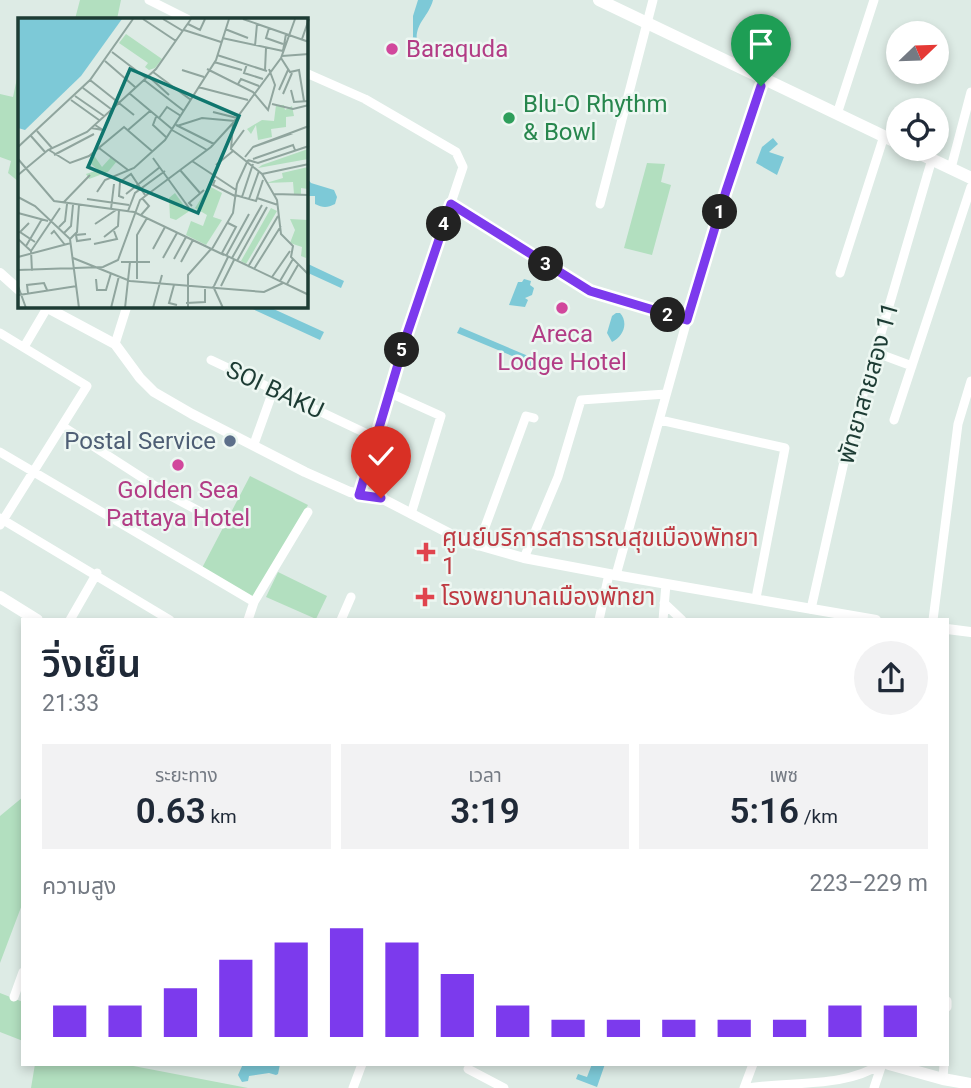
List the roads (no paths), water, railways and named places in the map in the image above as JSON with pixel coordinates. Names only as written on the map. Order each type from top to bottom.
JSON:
[{"type":"main road","points":[[599,0],[648,21],[763,80],[884,136]]},
{"type":"main road","points":[[936,161],[971,178]]},
{"type":"main road","points":[[0,597],[34,618]]},
{"type":"main road","points":[[909,1067],[943,1079],[971,1084]]},
{"type":"street","points":[[149,0],[185,18]]},
{"type":"street","points":[[600,204],[653,0]]},
{"type":"street","points":[[837,114],[874,0]]},
{"type":"street","points":[[308,75],[365,99],[456,152],[463,167],[359,495]]},
{"type":"street","points":[[600,618],[726,191],[763,80]]},
{"type":"street","points":[[951,168],[971,92]]},
{"type":"street","points":[[840,273],[884,136]]},
{"type":"street","name":"พัทยาสายสอง 11","points":[[811,609],[846,453],[931,161]]},
{"type":"street","points":[[894,420],[971,187]]},
{"type":"street","points":[[451,204],[590,291],[687,320]]},
{"type":"street","points":[[0,274],[18,289]]},
{"type":"street","points":[[24,347],[45,308]]},
{"type":"street","points":[[48,308],[115,344],[154,392],[305,472],[359,495],[381,498],[464,541],[524,558],[756,598],[847,618]]},
{"type":"street","points":[[115,344],[126,308]]},
{"type":"street","points":[[0,333],[87,386],[1,521],[97,573],[167,618]]},
{"type":"street","points":[[877,353],[912,366]]},
{"type":"street","name":"SOI BAKU","points":[[211,360],[376,438]]},
{"type":"street","points":[[933,618],[957,424],[971,381]]},
{"type":"street","points":[[254,444],[273,390]]},
{"type":"street","points":[[390,393],[441,416],[411,514]]},
{"type":"street","points":[[524,558],[558,477],[581,400],[666,394]]},
{"type":"street","points":[[478,545],[526,416],[534,418]]},
{"type":"street","points":[[660,420],[785,448],[756,598]]},
{"type":"street","points":[[62,426],[169,495],[223,524]]},
{"type":"street","points":[[0,452],[254,603]]},
{"type":"street","points":[[249,618],[254,603],[308,512]]},
{"type":"street","points":[[71,618],[97,573]]},
{"type":"street","points":[[663,618],[666,584]]},
{"type":"street","points":[[342,618],[351,597]]},
{"type":"street","points":[[664,603],[679,618]]},
{"type":"street","points":[[949,629],[971,632]]},
{"type":"street","points":[[13,997],[21,977]]},
{"type":"street","points":[[353,1088],[361,1066]]},
{"type":"street","points":[[752,1066],[746,1088],[833,1083],[869,1074],[879,1066]]},
{"type":"street","points":[[874,1088],[880,1066]]},
{"type":"street","points":[[943,1079],[944,1066]]},
{"type":"street","points":[[468,1069],[504,1088]]},
{"type":"water","points":[[418,0],[433,0],[417,33],[418,47],[414,52],[407,53],[413,37],[413,16]]},
{"type":"water","points":[[773,138],[778,144],[769,152],[784,157],[777,175],[756,163],[762,147]]},
{"type":"water","points":[[308,179],[311,183],[334,190],[337,197],[335,204],[325,207],[315,204],[315,196],[308,196]]},
{"type":"water","points":[[308,264],[344,281],[341,288],[308,273]]},
{"type":"water","points":[[524,279],[531,281],[530,285],[534,288],[532,295],[525,298],[528,300],[525,307],[509,305],[518,282]]},
{"type":"water","points":[[250,308],[271,308],[324,332],[320,340]]},
{"type":"water","points":[[616,313],[623,317],[624,325],[622,333],[612,342],[607,333],[612,316]]},
{"type":"water","points":[[460,327],[533,358],[536,362],[534,369],[527,367],[529,363],[457,333]]},
{"type":"water","points":[[242,1066],[280,1066],[276,1075],[269,1073],[249,1076],[248,1081],[242,1082],[238,1075]]},
{"type":"water","points":[[591,1066],[604,1066],[597,1087],[576,1079],[578,1074],[587,1077]]},
{"type":"place","name":"Baraquda","points":[[392,49]]},
{"type":"place","name":"Blu-O Rhythm & Bowl","points":[[509,118]]},
{"type":"place","name":"Areca Lodge Hotel","points":[[562,308]]},
{"type":"place","name":"Postal Service","points":[[230,441]]},
{"type":"place","name":"Golden Sea Pattaya Hotel","points":[[178,465]]},
{"type":"place","name":"ศูนย์บริการสาธารณสุขเมืองพัทยา 1","points":[[426,552]]},
{"type":"place","name":"โรงพยาบาลเมืองพัทยา","points":[[425,597]]}]
